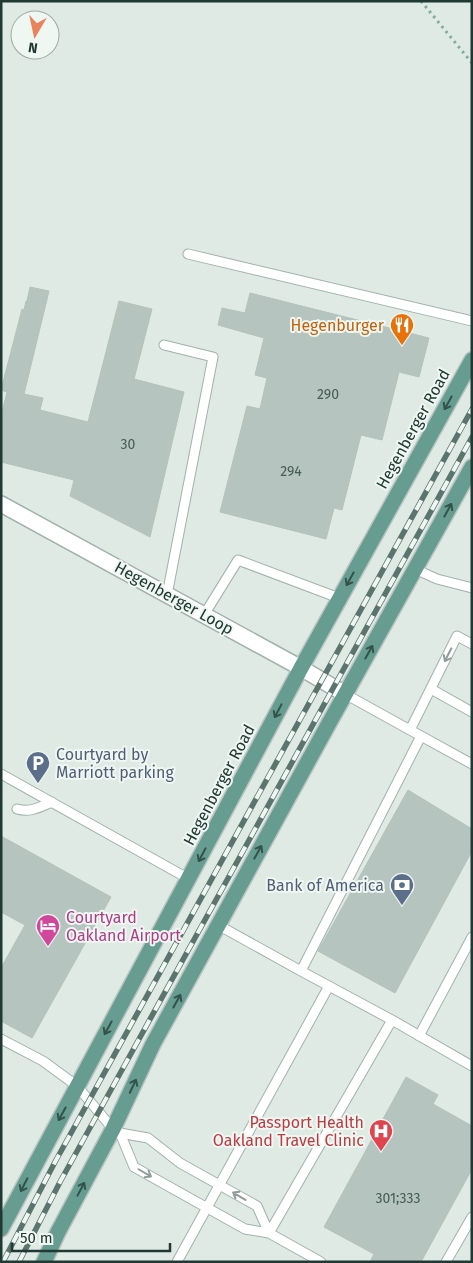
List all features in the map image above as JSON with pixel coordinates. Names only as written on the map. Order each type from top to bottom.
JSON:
[{"type":"main road","name":"Hegenberger Road","points":[[1,1229],[301,668],[472,360]]},
{"type":"main road","points":[[44,1262],[58,1232],[117,1131],[154,1044],[218,925],[472,467]]},
{"type":"street","name":"Hegenberger Loop","points":[[1,504],[345,694]]},
{"type":"lane","points":[[188,254],[472,321]]},
{"type":"lane","points":[[164,345],[213,357],[167,595]]},
{"type":"lane","points":[[204,615],[238,560],[339,598]]},
{"type":"lane","points":[[415,569],[437,579],[472,588]]},
{"type":"lane","points":[[410,730],[457,636],[472,644]]},
{"type":"lane","points":[[430,689],[472,712]]},
{"type":"lane","points":[[345,694],[472,764]]},
{"type":"lane","points":[[301,971],[421,736]]},
{"type":"lane","points":[[1,774],[189,879]]},
{"type":"lane","points":[[17,809],[23,811],[32,810],[52,802]]},
{"type":"lane","points":[[218,925],[472,1066]]},
{"type":"lane","points":[[418,1036],[472,937]]},
{"type":"lane","points":[[177,1262],[330,986]]},
{"type":"lane","points":[[269,1232],[392,1020]]},
{"type":"lane","points":[[1,1039],[43,1061],[77,1086],[117,1131],[134,1167],[245,1229],[269,1232],[321,1262]]},
{"type":"lane","points":[[117,1131],[148,1138],[180,1163],[256,1206],[269,1232]]},
{"type":"lane","points":[[446,1262],[472,1217]]},
{"type":"path","points":[[421,1],[472,63]]},
{"type":"building","points":[[30,287],[49,291],[24,394],[43,398],[40,410],[88,422],[119,301],[152,309],[134,379],[184,392],[150,537],[70,496],[74,480],[1,462],[1,416],[7,392],[1,390],[22,309],[24,310]]},
{"type":"building","points":[[250,293],[429,338],[419,377],[399,372],[382,440],[361,435],[342,510],[334,508],[326,539],[220,512],[247,406],[260,409],[267,378],[255,375],[264,338],[218,325],[222,308],[245,313]]},
{"type":"building","points":[[408,790],[472,829],[472,851],[395,993],[318,951]]},
{"type":"building","name":"Courtyard Oakland Airport","points":[[1,836],[111,897],[32,1038],[1,1021],[1,968],[25,925],[1,912]]},
{"type":"building","points":[[406,1077],[438,1095],[433,1104],[472,1126],[472,1169],[421,1262],[370,1262],[374,1254],[324,1227]]},
{"type":"railway","points":[[3,1262],[55,1162],[472,409]]},
{"type":"railway","points":[[19,1262],[60,1182],[472,437]]},
{"type":"place","name":"Hegenburger","points":[[402,346]]},
{"type":"place","name":"Courtyard by Marriott parking","points":[[38,784]]},
{"type":"place","name":"Bank of America","points":[[402,906]]},
{"type":"place","name":"Courtyard Oakland Airport","points":[[48,947]]},
{"type":"place","name":"Passport Health Oakland Travel Clinic","points":[[381,1152]]}]
